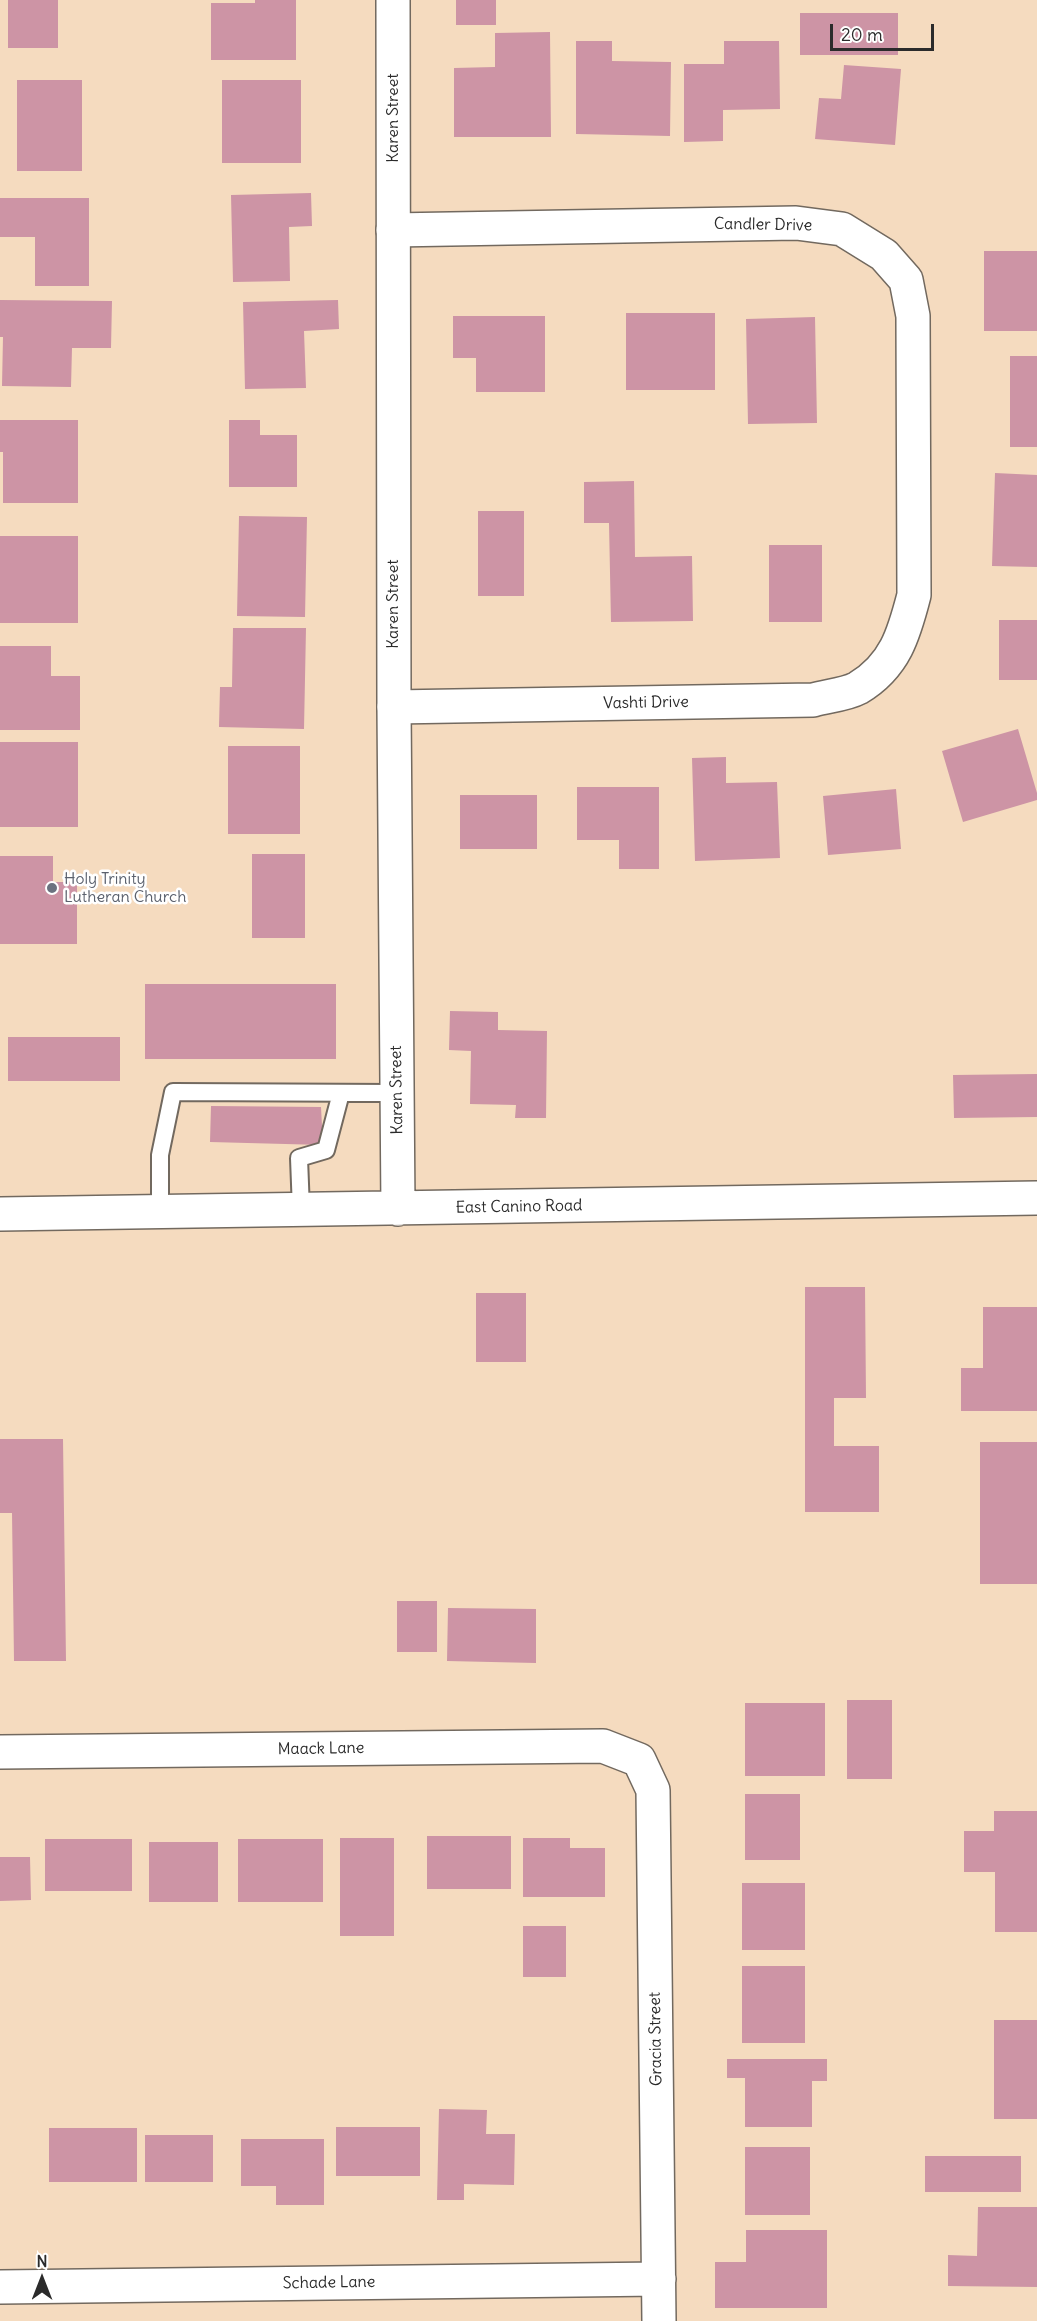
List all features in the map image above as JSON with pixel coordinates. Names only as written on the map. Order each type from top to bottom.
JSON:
[{"type":"street","name":"Karen Street","points":[[393,0],[393,707],[398,1209]]},
{"type":"street","name":"Candler Drive","points":[[393,230],[796,223],[842,229],[884,255],[906,280],[913,316],[914,595],[905,632],[889,663]]},
{"type":"street","name":"Vashti Drive","points":[[393,707],[813,700],[857,688],[889,663]]},
{"type":"street","name":"East Canino Road","points":[[0,1214],[1037,1198]]},
{"type":"street","name":"Maack Lane","points":[[0,1752],[603,1746],[639,1760]]},
{"type":"street","name":"Gracia Street","points":[[639,1760],[653,1790],[659,2321]]},
{"type":"street","name":"Schade Lane","points":[[0,2287],[659,2279]]},
{"type":"lane","points":[[160,1212],[160,1155],[174,1092],[396,1093]]},
{"type":"lane","points":[[301,1210],[299,1158],[326,1149],[341,1093]]},
{"type":"building","points":[[8,0],[58,0],[58,48],[8,48]]},
{"type":"building","points":[[255,0],[296,0],[296,60],[211,60],[211,3],[255,3]]},
{"type":"building","points":[[456,0],[496,0],[496,25],[456,25]]},
{"type":"building","points":[[800,13],[898,13],[898,55],[800,55]]},
{"type":"building","points":[[550,32],[551,137],[454,137],[454,68],[495,67],[495,33]]},
{"type":"building","points":[[576,41],[612,41],[612,61],[671,62],[670,136],[576,134]]},
{"type":"building","points":[[724,41],[779,41],[780,109],[723,110],[723,141],[684,142],[684,64],[724,64]]},
{"type":"building","points":[[844,65],[901,69],[895,145],[815,139],[819,98],[841,99]]},
{"type":"building","points":[[17,80],[82,80],[82,171],[17,171]]},
{"type":"building","points":[[222,80],[301,80],[301,163],[222,163]]},
{"type":"building","points":[[311,193],[312,226],[289,227],[290,281],[233,282],[231,195]]},
{"type":"building","points":[[0,198],[89,198],[89,286],[35,286],[35,237],[0,237]]},
{"type":"building","points":[[984,251],[1037,251],[1037,331],[984,331]]},
{"type":"building","points":[[0,300],[112,301],[111,348],[72,348],[71,387],[2,386],[3,337],[0,337]]},
{"type":"building","points":[[338,300],[339,329],[304,331],[306,388],[245,389],[243,302]]},
{"type":"building","points":[[626,313],[715,313],[715,390],[626,390]]},
{"type":"building","points":[[453,316],[545,316],[545,392],[476,392],[476,358],[453,358]]},
{"type":"building","points":[[815,317],[817,423],[748,424],[746,319]]},
{"type":"building","points":[[1010,356],[1037,356],[1037,447],[1010,447]]},
{"type":"building","points":[[0,420],[78,420],[78,503],[3,503],[3,452],[0,452]]},
{"type":"building","points":[[229,420],[260,420],[260,435],[297,435],[297,487],[229,487]]},
{"type":"building","points":[[995,473],[1037,475],[1037,567],[992,566]]},
{"type":"building","points":[[634,481],[635,557],[692,556],[693,621],[611,622],[609,523],[584,523],[584,482]]},
{"type":"building","points":[[478,511],[524,511],[524,596],[478,596]]},
{"type":"building","points":[[239,516],[307,517],[305,617],[237,616]]},
{"type":"building","points":[[0,536],[78,536],[78,623],[0,623]]},
{"type":"building","points":[[769,545],[822,545],[822,622],[769,622]]},
{"type":"building","points":[[999,620],[1037,620],[1037,680],[999,680]]},
{"type":"building","points":[[233,628],[306,628],[304,729],[219,727],[220,687],[232,687]]},
{"type":"building","points":[[0,646],[51,646],[51,676],[80,676],[80,730],[0,730]]},
{"type":"building","points":[[1018,729],[1037,793],[1037,800],[963,822],[942,751]]},
{"type":"building","points":[[0,742],[78,742],[78,827],[0,827]]},
{"type":"building","points":[[228,746],[300,746],[300,834],[228,834]]},
{"type":"building","points":[[726,757],[726,783],[777,782],[780,858],[695,861],[692,758]]},
{"type":"building","points":[[577,787],[659,787],[659,869],[619,869],[619,840],[577,840]]},
{"type":"building","points":[[896,789],[901,849],[828,855],[823,796]]},
{"type":"building","points":[[460,795],[537,795],[537,849],[460,849]]},
{"type":"building","points":[[252,854],[305,854],[305,938],[252,938]]},
{"type":"building","points":[[0,856],[53,856],[53,882],[77,882],[77,944],[0,944]]},
{"type":"building","points":[[145,984],[336,984],[336,1059],[145,1059]]},
{"type":"building","points":[[450,1011],[498,1012],[498,1030],[547,1031],[546,1118],[515,1118],[516,1105],[470,1104],[471,1051],[449,1050]]},
{"type":"building","points":[[8,1037],[120,1037],[120,1081],[8,1081]]},
{"type":"building","points":[[1037,1074],[1037,1117],[954,1118],[953,1075]]},
{"type":"building","points":[[211,1106],[321,1107],[323,1145],[210,1142]]},
{"type":"building","points":[[805,1287],[865,1287],[866,1398],[834,1398],[834,1446],[879,1446],[879,1512],[805,1512]]},
{"type":"building","points":[[476,1293],[526,1293],[526,1362],[476,1362]]},
{"type":"building","points":[[983,1307],[1037,1307],[1037,1411],[961,1411],[961,1368],[983,1368]]},
{"type":"building","points":[[0,1439],[63,1439],[66,1661],[14,1661],[12,1513],[0,1513]]},
{"type":"building","points":[[980,1442],[1037,1442],[1037,1584],[980,1584]]},
{"type":"building","points":[[397,1601],[437,1601],[437,1652],[397,1652]]},
{"type":"building","points":[[448,1608],[536,1609],[536,1663],[447,1661]]},
{"type":"building","points":[[847,1700],[892,1700],[892,1779],[847,1779]]},
{"type":"building","points":[[745,1703],[825,1703],[825,1776],[745,1776]]},
{"type":"building","points":[[745,1794],[800,1794],[800,1860],[745,1860]]},
{"type":"building","points":[[994,1811],[1037,1811],[1037,1932],[995,1932],[995,1872],[964,1872],[964,1831],[994,1831]]},
{"type":"building","points":[[427,1836],[511,1836],[511,1889],[427,1889]]},
{"type":"building","points":[[340,1838],[394,1838],[394,1936],[340,1936]]},
{"type":"building","points":[[523,1838],[570,1838],[570,1848],[605,1848],[605,1897],[523,1897]]},
{"type":"building","points":[[45,1839],[132,1839],[132,1891],[45,1891]]},
{"type":"building","points":[[238,1839],[323,1839],[323,1902],[238,1902]]},
{"type":"building","points":[[149,1842],[218,1842],[218,1902],[149,1902]]},
{"type":"building","points":[[0,1857],[30,1857],[31,1900],[0,1901]]},
{"type":"building","points":[[742,1883],[805,1883],[805,1950],[742,1950]]},
{"type":"building","points":[[523,1926],[566,1926],[566,1977],[523,1977]]},
{"type":"building","points":[[742,1966],[805,1966],[805,2043],[742,2043]]},
{"type":"building","points":[[994,2020],[1037,2020],[1037,2119],[994,2119]]},
{"type":"building","points":[[727,2059],[827,2059],[827,2081],[812,2081],[812,2127],[745,2127],[745,2078],[727,2078]]},
{"type":"building","points":[[439,2109],[487,2110],[486,2134],[515,2134],[514,2185],[464,2184],[464,2200],[437,2200]]},
{"type":"building","points":[[336,2127],[420,2127],[420,2176],[336,2176]]},
{"type":"building","points":[[49,2128],[137,2128],[137,2182],[49,2182]]},
{"type":"building","points":[[145,2135],[213,2135],[213,2182],[145,2182]]},
{"type":"building","points":[[241,2139],[324,2139],[324,2205],[276,2205],[276,2186],[241,2186]]},
{"type":"building","points":[[745,2147],[810,2147],[810,2215],[745,2215]]},
{"type":"building","points":[[925,2156],[1021,2156],[1021,2192],[925,2192]]},
{"type":"building","points":[[978,2207],[1037,2207],[1037,2287],[948,2286],[948,2255],[977,2256]]},
{"type":"building","points":[[746,2230],[827,2230],[827,2308],[715,2308],[715,2262],[746,2262]]},
{"type":"place","name":"Holy Trinity Lutheran Church","points":[[52,888]]}]
